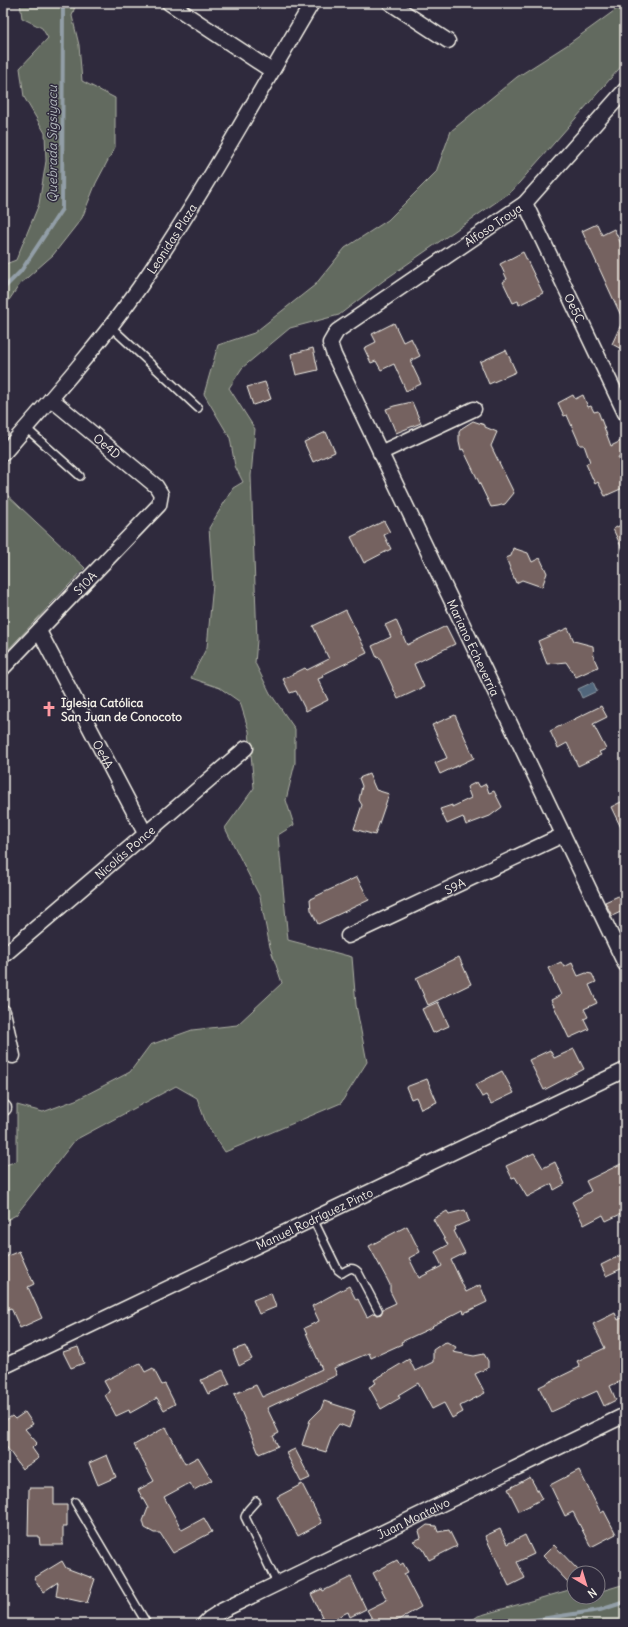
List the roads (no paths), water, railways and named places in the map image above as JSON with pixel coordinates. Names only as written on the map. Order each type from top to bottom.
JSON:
[{"type":"street","points":[[169,3],[272,71]]},
{"type":"street","name":"Leonidas Plaza","points":[[3,454],[51,399],[110,326],[138,288],[180,226],[312,3]]},
{"type":"street","points":[[390,3],[448,41]]},
{"type":"street","name":"Alfoso Troya","points":[[337,331],[525,203],[625,90]]},
{"type":"street","name":"Oe5C","points":[[525,203],[625,412]]},
{"type":"street","name":"Mariano Echeverria","points":[[337,331],[330,343],[334,355],[625,964]]},
{"type":"street","name":"Oe4D","points":[[51,399],[156,486],[162,494]]},
{"type":"street","points":[[380,453],[474,409]]},
{"type":"street","name":"S10A","points":[[3,668],[158,505],[162,494]]},
{"type":"street","name":"Oe4A","points":[[39,631],[146,835]]},
{"type":"street","name":"Nicolás Ponce","points":[[3,956],[246,748]]},
{"type":"street","name":"S9A","points":[[348,936],[563,835]]},
{"type":"street","points":[[3,1012],[13,1056]]},
{"type":"street","name":"Manuel Rodríguez Pinto","points":[[3,1366],[625,1070]]},
{"type":"street","name":"Juan Montalvo","points":[[204,1624],[223,1610],[277,1583],[625,1415]]},
{"type":"lane","points":[[110,326],[198,408]]},
{"type":"lane","points":[[26,428],[80,476]]},
{"type":"lane","points":[[313,1219],[338,1270],[342,1273],[350,1268],[358,1272],[378,1310]]},
{"type":"lane","points":[[256,1501],[248,1510],[246,1517],[277,1583]]},
{"type":"lane","points":[[75,1502],[147,1624]]},
{"type":"water","points":[[593,682],[597,691],[582,698],[578,689]]},
{"type":"waterway","name":"Quebrada Sigsiyacu","points":[[3,289],[21,271],[62,209],[63,3]]},
{"type":"waterway","points":[[508,1624],[600,1610],[625,1602]]},
{"type":"place","name":"Iglesia Católica San Juan de Conocoto","points":[[49,709]]}]
